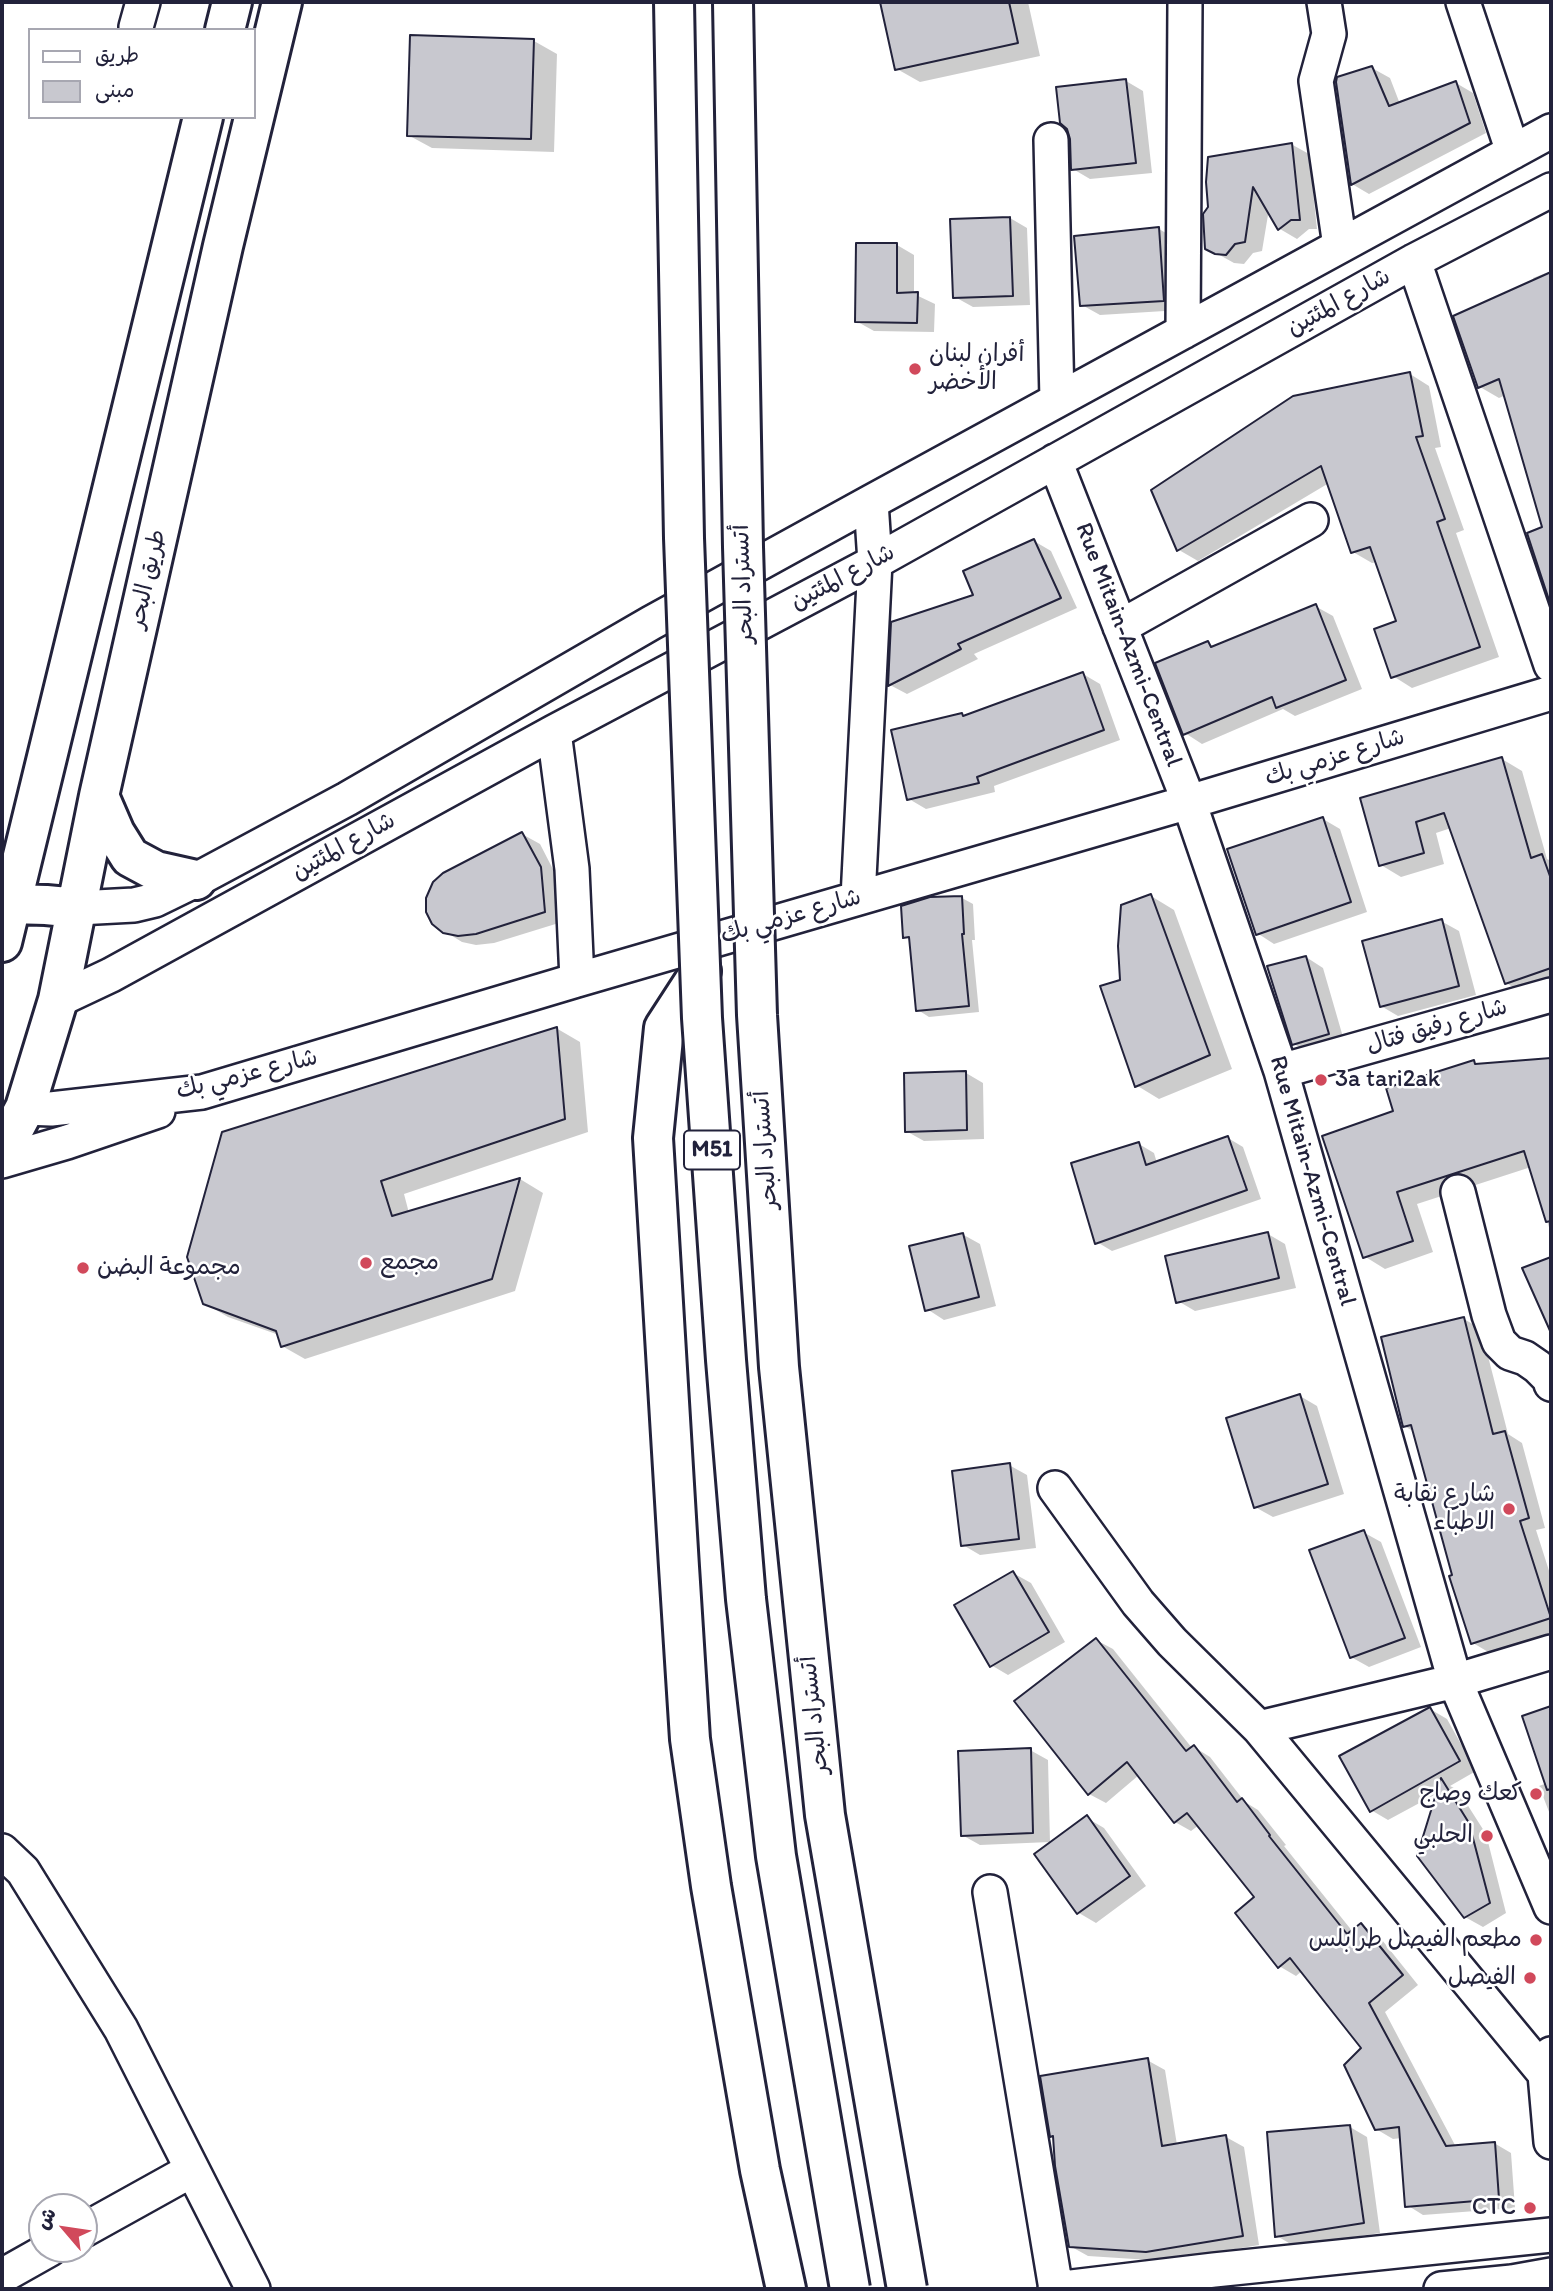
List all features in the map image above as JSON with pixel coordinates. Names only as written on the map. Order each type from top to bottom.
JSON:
[{"type":"highway","points":[[226,28],[232,2]]},
{"type":"highway","name":"طريق البحر","points":[[256,110],[282,2]]},
{"type":"highway","name":"M51","points":[[674,2],[684,538],[701,971],[725,1346],[746,1599],[776,1856],[850,2289]]},
{"type":"highway","name":"أتستراد البحر","points":[[733,2],[743,547],[757,1001],[779,1367],[825,1815],[907,2289]]},
{"type":"highway","points":[[2,942],[9,904],[204,119]]},
{"type":"highway","name":"طريق البحر","points":[[8,1138],[58,1000],[99,796],[254,119]]},
{"type":"highway","points":[[175,234],[223,246]]},
{"type":"highway","points":[[99,796],[115,833],[130,857],[156,871],[196,880]]},
{"type":"highway","points":[[9,904],[78,908]]},
{"type":"highway","points":[[701,971],[664,1028],[653,1138],[680,1593],[690,1739],[711,1886],[760,2170],[786,2289]]},
{"type":"street","points":[[1182,332],[1185,2]]},
{"type":"street","points":[[1324,2],[1329,34],[1316,81],[1340,246]]},
{"type":"street","points":[[1463,2],[1513,152]]},
{"type":"street","name":"شارع المئتين","points":[[78,908],[145,903],[196,880],[347,799],[651,623],[1551,131]]},
{"type":"street","points":[[1051,140],[1057,400]]},
{"type":"street","name":"شارع المئتين","points":[[58,1000],[111,975],[554,732],[875,562],[1414,261],[1551,190]]},
{"type":"street","points":[[1414,261],[1551,665]]},
{"type":"street","name":"Rue Mitain-Azmi-Central","points":[[1055,461],[1189,802],[1282,1071],[1455,1681],[1551,1907]]},
{"type":"street","points":[[858,898],[875,562],[871,502]]},
{"type":"street","points":[[1120,627],[1311,520]]},
{"type":"street","name":"شارع عزمي بك","points":[[8,1138],[51,1109],[202,1092],[1551,693]]},
{"type":"street","points":[[554,732],[572,869],[577,980]]},
{"type":"street","name":"شارع رفيق فتال","points":[[1282,1071],[1551,995]]},
{"type":"street","points":[[8,1138],[67,1142],[150,1114],[202,1092]]},
{"type":"street","points":[[1458,1192],[1489,1315],[1499,1342],[1510,1353],[1525,1358],[1538,1367],[1550,1379],[1551,1384]]},
{"type":"street","points":[[1055,1488],[1138,1603],[1172,1642],[1259,1728],[1548,2064],[1551,2142]]},
{"type":"street","points":[[1259,1728],[1455,1681],[1551,1652]]},
{"type":"street","points":[[2,1851],[23,1871],[121,2029],[253,2289]]},
{"type":"street","points":[[990,1892],[1056,2289],[1551,2235]]},
{"type":"street","points":[[98,2222],[192,2170]]},
{"type":"street","points":[[2,2276],[28,2261]]},
{"type":"street","points":[[1441,2289],[1513,2286],[1551,2275]]},
{"type":"building","points":[[880,2],[1009,2],[1018,43],[895,70]]},
{"type":"building","points":[[410,35],[534,39],[531,139],[407,136]]},
{"type":"building","points":[[1372,66],[1389,106],[1456,81],[1470,123],[1351,185],[1336,82],[1337,77]]},
{"type":"building","points":[[1126,79],[1136,163],[1071,170],[1070,139],[1067,129],[1060,123],[1056,87]]},
{"type":"building","points":[[1292,143],[1300,220],[1291,220],[1278,230],[1253,187],[1245,242],[1235,244],[1226,255],[1205,249],[1203,214],[1208,207],[1208,157]]},
{"type":"building","points":[[1010,217],[1013,296],[953,298],[950,219]]},
{"type":"building","points":[[1159,227],[1164,301],[1080,306],[1074,236]]},
{"type":"building","points":[[856,243],[897,243],[897,293],[918,292],[917,323],[855,322]]},
{"type":"building","points":[[1551,272],[1551,606],[1527,533],[1542,527],[1499,379],[1478,388],[1453,316]]},
{"type":"building","points":[[1410,372],[1423,436],[1416,437],[1445,519],[1437,522],[1480,647],[1391,678],[1374,629],[1396,621],[1370,547],[1351,553],[1321,466],[1177,551],[1151,490],[1293,396]]},
{"type":"building","points":[[1034,539],[1061,598],[958,644],[961,649],[888,686],[891,622],[973,595],[963,571]]},
{"type":"building","points":[[1316,604],[1346,680],[1276,708],[1272,697],[1183,735],[1155,663],[1208,641],[1211,647]]},
{"type":"building","points":[[1083,672],[1104,730],[977,777],[979,783],[907,800],[891,730],[962,713],[963,716]]},
{"type":"building","points":[[1502,757],[1531,858],[1542,854],[1551,879],[1551,968],[1505,984],[1444,813],[1416,822],[1424,853],[1379,866],[1360,798]]},
{"type":"building","points":[[1323,817],[1351,902],[1256,935],[1227,849]]},
{"type":"building","points":[[522,832],[541,867],[545,912],[476,934],[458,936],[443,933],[432,924],[426,912],[426,898],[433,882],[443,873]]},
{"type":"building","points":[[1151,894],[1210,1055],[1135,1087],[1100,986],[1120,980],[1118,946],[1121,905]]},
{"type":"building","points":[[962,896],[962,934],[969,1006],[916,1011],[909,937],[903,938],[901,906],[930,897]]},
{"type":"building","points":[[1442,919],[1459,986],[1380,1007],[1362,941]]},
{"type":"building","points":[[1306,956],[1329,1034],[1292,1045],[1267,966]]},
{"type":"building","points":[[557,1027],[565,1119],[381,1181],[392,1216],[520,1178],[492,1279],[281,1347],[276,1331],[203,1304],[187,1257],[222,1132]]},
{"type":"building","points":[[1551,1058],[1551,1221],[1546,1222],[1524,1151],[1397,1192],[1413,1241],[1363,1258],[1322,1136],[1393,1111],[1386,1088],[1474,1060],[1475,1064]]},
{"type":"building","points":[[966,1071],[967,1130],[905,1132],[904,1073]]},
{"type":"building","points":[[1228,1136],[1247,1190],[1095,1244],[1071,1163],[1139,1142],[1146,1165]]},
{"type":"building","points":[[1268,1232],[1279,1278],[1176,1303],[1165,1256]]},
{"type":"building","points":[[963,1233],[979,1297],[925,1311],[909,1246]]},
{"type":"building","points":[[1551,1257],[1551,1333],[1522,1268]]},
{"type":"building","points":[[1464,1317],[1493,1434],[1505,1431],[1529,1518],[1520,1521],[1551,1618],[1471,1644],[1449,1576],[1452,1575],[1411,1425],[1403,1427],[1381,1337]]},
{"type":"building","points":[[1300,1394],[1328,1484],[1254,1508],[1226,1418]]},
{"type":"building","points":[[1010,1463],[1019,1539],[961,1546],[952,1471]]},
{"type":"building","points":[[1364,1530],[1405,1638],[1350,1658],[1309,1550]]},
{"type":"building","points":[[1013,1571],[1049,1632],[990,1667],[954,1605]]},
{"type":"building","points":[[1096,1638],[1186,1751],[1194,1745],[1237,1802],[1242,1798],[1347,1934],[1361,1923],[1403,1975],[1369,2003],[1446,2146],[1495,2142],[1499,2199],[1405,2207],[1399,2127],[1375,2130],[1344,2065],[1361,2048],[1290,1958],[1278,1968],[1235,1913],[1254,1897],[1187,1813],[1174,1823],[1127,1762],[1088,1795],[1014,1701]]},
{"type":"building","points":[[1551,1706],[1551,1789],[1547,1790],[1522,1716]]},
{"type":"building","points":[[1430,1707],[1460,1761],[1370,1812],[1339,1756]]},
{"type":"building","points":[[1031,1748],[1033,1833],[961,1836],[958,1751]]},
{"type":"building","points":[[1441,1778],[1469,1823],[1490,1903],[1464,1918],[1417,1856]]},
{"type":"building","points":[[1087,1815],[1130,1876],[1077,1914],[1034,1854]]},
{"type":"building","points":[[1148,2058],[1162,2146],[1226,2135],[1243,2236],[1146,2252],[1069,2247],[1055,2166],[1053,2136],[1050,2137],[1040,2076]]},
{"type":"building","points":[[1350,2125],[1364,2223],[1275,2237],[1267,2132]]},
{"type":"place","name":"أفران لبنان الأخضر","points":[[915,369]]},
{"type":"place","name":"3a tari2ak","points":[[1321,1080]]},
{"type":"place","name":"مجمع","points":[[366,1263]]},
{"type":"place","name":"مجموعة البضن","points":[[83,1268]]},
{"type":"place","name":"شارع نقابة الاطباء","points":[[1509,1509]]},
{"type":"place","name":"كعك وصاج","points":[[1536,1794]]},
{"type":"place","name":"الحلبي","points":[[1487,1836]]},
{"type":"place","name":"مطعم الفيصل طرابلس","points":[[1536,1940]]},
{"type":"place","name":"الفيصل","points":[[1530,1978]]},
{"type":"place","name":"CTC","points":[[1530,2208]]}]
